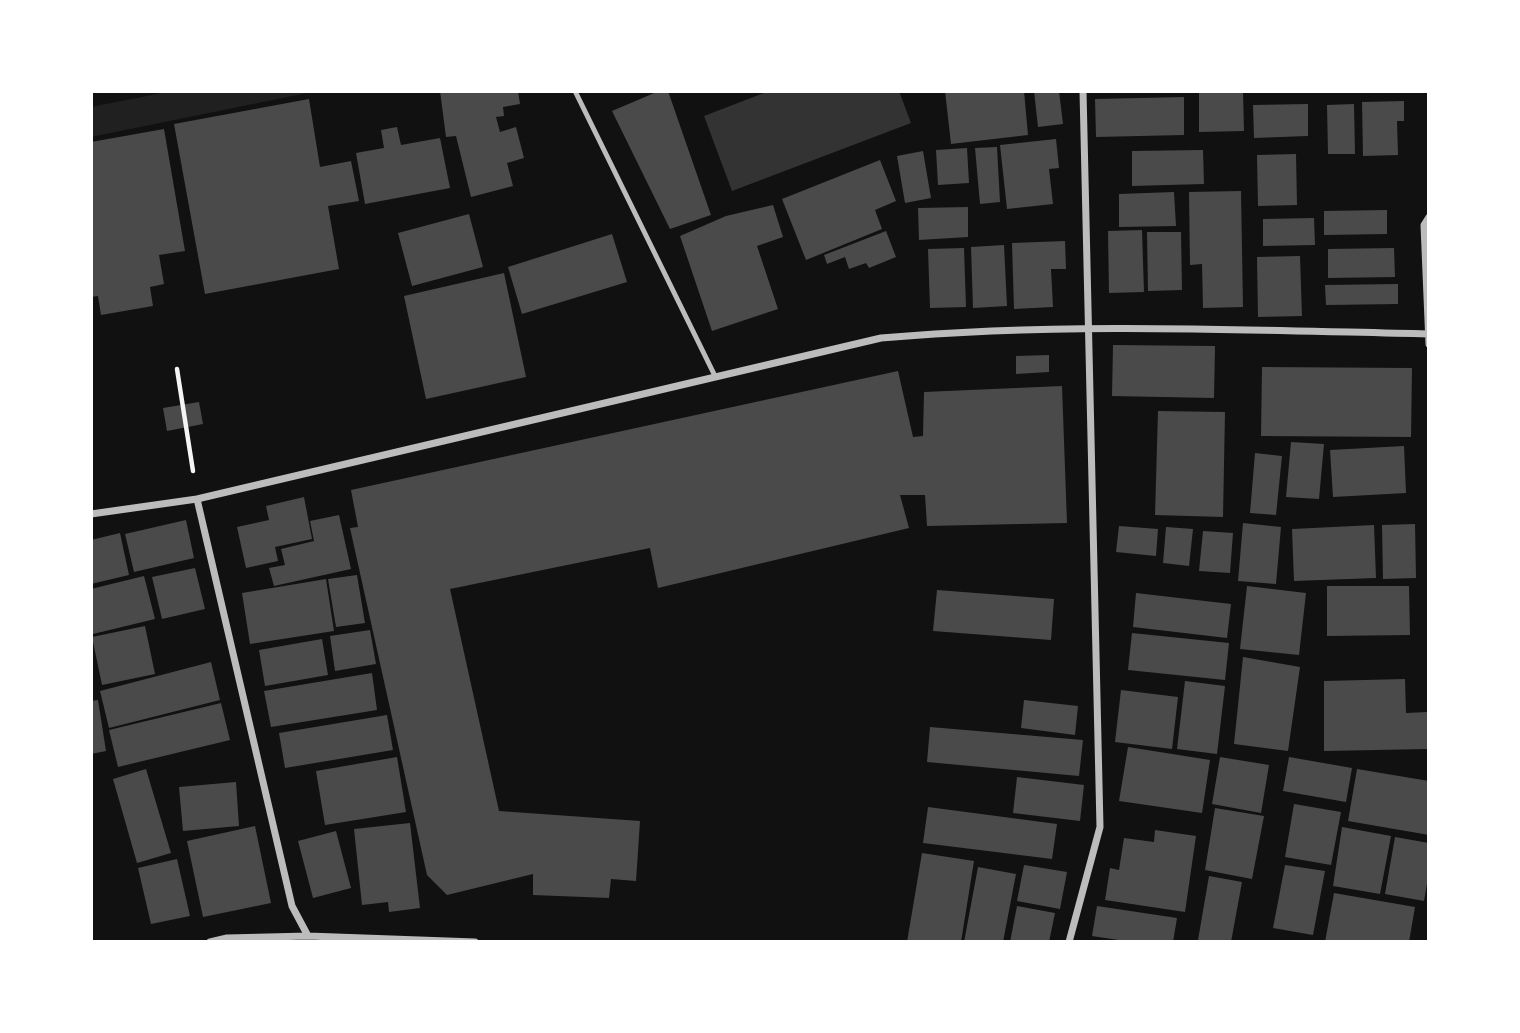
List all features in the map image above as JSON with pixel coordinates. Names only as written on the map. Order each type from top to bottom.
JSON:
[{"type":"street","points":[[1069,942],[1100,827],[1083,91]]},
{"type":"street","points":[[1429,217],[1424,225],[1429,344]]},
{"type":"street","points":[[91,514],[197,499],[881,338],[969,331],[1088,327],[1428,334]]},
{"type":"street","points":[[197,499],[292,906],[309,936]]},
{"type":"street","points":[[209,942],[309,936],[343,940],[475,942]]},
{"type":"lane","points":[[575,91],[715,376]]},
{"type":"path","points":[[177,369],[188,432]]},
{"type":"shaded area","points":[[172,91],[317,91],[91,137],[91,107]]},
{"type":"shaded area","points":[[769,91],[899,91],[911,123],[732,191],[704,116]]},
{"type":"building","points":[[440,91],[518,91],[520,104],[503,107],[504,116],[496,117],[500,132],[516,127],[524,158],[507,163],[513,186],[471,197],[456,136],[446,137]]},
{"type":"building","points":[[659,91],[668,91],[711,215],[670,229],[612,111]]},
{"type":"building","points":[[945,91],[1024,91],[1028,135],[951,144]]},
{"type":"building","points":[[1034,91],[1059,91],[1063,124],[1038,127]]},
{"type":"building","points":[[1243,91],[1244,131],[1199,132],[1199,92]]},
{"type":"building","points":[[1184,97],[1184,135],[1096,137],[1095,99]]},
{"type":"building","points":[[309,99],[320,167],[351,161],[359,201],[328,206],[339,269],[205,294],[174,124]]},
{"type":"building","points":[[1404,101],[1404,121],[1397,121],[1398,155],[1363,156],[1362,102]]},
{"type":"building","points":[[1308,104],[1308,136],[1254,138],[1253,105]]},
{"type":"building","points":[[1354,104],[1355,154],[1328,154],[1327,105]]},
{"type":"building","points":[[397,127],[401,145],[440,138],[450,188],[365,204],[356,153],[384,148],[381,130]]},
{"type":"building","points":[[164,129],[185,251],[159,255],[164,284],[150,287],[153,306],[101,315],[98,296],[91,297],[91,142]]},
{"type":"building","points":[[1056,139],[1059,168],[1049,169],[1053,204],[1007,209],[1000,145]]},
{"type":"building","points":[[997,147],[1000,202],[980,204],[975,148]]},
{"type":"building","points":[[967,148],[969,183],[938,185],[936,150]]},
{"type":"building","points":[[1203,150],[1204,184],[1132,186],[1132,151]]},
{"type":"building","points":[[923,151],[931,198],[905,203],[897,156]]},
{"type":"building","points":[[1296,154],[1297,205],[1258,206],[1257,155]]},
{"type":"building","points":[[880,160],[896,201],[875,210],[882,229],[806,260],[782,199]]},
{"type":"building","points":[[1241,191],[1243,307],[1203,308],[1202,264],[1190,265],[1189,192]]},
{"type":"building","points":[[1174,192],[1176,226],[1119,227],[1119,194]]},
{"type":"building","points":[[773,205],[783,237],[757,246],[778,309],[712,331],[680,236],[726,216]]},
{"type":"building","points":[[968,207],[968,237],[919,240],[918,208]]},
{"type":"building","points":[[1387,210],[1387,234],[1324,235],[1324,211]]},
{"type":"building","points":[[469,214],[483,267],[412,286],[398,233]]},
{"type":"building","points":[[1314,218],[1315,245],[1263,246],[1263,219]]},
{"type":"building","points":[[1142,230],[1144,292],[1109,293],[1108,231]]},
{"type":"building","points":[[886,231],[896,257],[869,268],[866,263],[849,269],[845,257],[827,264],[824,255]]},
{"type":"building","points":[[1147,232],[1181,232],[1182,290],[1148,291]]},
{"type":"building","points":[[612,234],[627,282],[522,314],[508,267]]},
{"type":"building","points":[[1065,241],[1066,269],[1051,269],[1053,307],[1014,309],[1012,243]]},
{"type":"building","points":[[1004,245],[1007,306],[973,308],[971,247]]},
{"type":"building","points":[[964,248],[966,307],[930,308],[928,249]]},
{"type":"building","points":[[1394,248],[1395,277],[1328,278],[1328,249]]},
{"type":"building","points":[[1300,256],[1302,316],[1258,317],[1257,257]]},
{"type":"building","points":[[504,273],[526,377],[426,399],[404,296]]},
{"type":"building","points":[[1398,284],[1398,304],[1326,305],[1325,285]]},
{"type":"building","points":[[1113,345],[1215,346],[1214,398],[1112,396]]},
{"type":"building","points":[[1049,355],[1049,372],[1016,374],[1016,356]]},
{"type":"building","points":[[1262,367],[1412,368],[1411,437],[1261,436]]},
{"type":"building","points":[[898,371],[913,437],[923,436],[924,392],[1062,386],[1067,523],[927,526],[925,495],[900,495],[909,528],[658,588],[650,548],[450,589],[499,811],[640,821],[636,881],[611,879],[609,898],[533,895],[533,874],[447,895],[427,875],[350,528],[358,527],[351,490]]},
{"type":"building","points":[[199,402],[203,424],[167,431],[163,408]]},
{"type":"building","points":[[1158,411],[1225,412],[1223,517],[1155,515]]},
{"type":"building","points":[[1291,442],[1324,444],[1319,499],[1286,497]]},
{"type":"building","points":[[1404,446],[1406,493],[1333,497],[1330,450]]},
{"type":"building","points":[[1255,453],[1282,456],[1276,515],[1250,513]]},
{"type":"building","points":[[304,497],[312,539],[275,547],[278,561],[246,568],[237,527],[269,520],[266,506]]},
{"type":"building","points":[[339,515],[351,569],[274,586],[269,568],[285,565],[281,549],[314,541],[310,521]]},
{"type":"building","points":[[186,520],[194,558],[134,572],[125,534]]},
{"type":"building","points":[[1243,523],[1281,527],[1276,584],[1238,581]]},
{"type":"building","points":[[1415,524],[1416,578],[1383,579],[1382,525]]},
{"type":"building","points":[[1374,525],[1376,578],[1294,581],[1292,529]]},
{"type":"building","points":[[1119,526],[1158,529],[1156,556],[1116,552]]},
{"type":"building","points":[[1166,527],[1193,529],[1189,566],[1163,563]]},
{"type":"building","points":[[1203,531],[1233,533],[1230,573],[1199,571]]},
{"type":"building","points":[[120,533],[129,575],[91,584],[91,540]]},
{"type":"building","points":[[195,568],[205,609],[162,619],[152,577]]},
{"type":"building","points":[[357,575],[365,623],[336,627],[328,579]]},
{"type":"building","points":[[144,576],[155,619],[93,634],[91,589]]},
{"type":"building","points":[[326,579],[334,631],[250,644],[242,593]]},
{"type":"building","points":[[1247,586],[1306,593],[1299,655],[1240,649]]},
{"type":"building","points":[[1327,586],[1409,586],[1410,635],[1327,636]]},
{"type":"building","points":[[937,590],[1054,599],[1051,640],[933,631]]},
{"type":"building","points":[[1136,593],[1231,604],[1227,638],[1133,627]]},
{"type":"building","points":[[145,626],[155,674],[102,685],[92,637]]},
{"type":"building","points":[[370,630],[376,664],[335,671],[330,636]]},
{"type":"building","points":[[1132,633],[1229,643],[1225,680],[1128,670]]},
{"type":"building","points":[[322,639],[328,675],[265,686],[259,650]]},
{"type":"building","points":[[1243,657],[1300,667],[1288,751],[1234,744]]},
{"type":"building","points":[[211,662],[220,700],[109,728],[100,691]]},
{"type":"building","points":[[372,673],[377,710],[271,727],[264,691]]},
{"type":"building","points":[[1405,679],[1406,713],[1427,712],[1428,749],[1324,751],[1324,681]]},
{"type":"building","points":[[1185,681],[1225,686],[1217,754],[1177,749]]},
{"type":"building","points":[[1121,690],[1178,697],[1172,749],[1115,742]]},
{"type":"building","points":[[98,700],[106,751],[91,754],[91,701]]},
{"type":"building","points":[[1024,700],[1078,706],[1075,735],[1021,728]]},
{"type":"building","points":[[221,703],[230,740],[118,767],[109,730]]},
{"type":"building","points":[[387,715],[393,750],[285,768],[279,733]]},
{"type":"building","points":[[930,727],[1083,740],[1079,776],[927,762]]},
{"type":"building","points":[[1128,747],[1210,760],[1202,813],[1119,801]]},
{"type":"building","points":[[397,757],[406,812],[325,825],[316,771]]},
{"type":"building","points":[[1220,757],[1269,765],[1261,813],[1212,804]]},
{"type":"building","points":[[1289,757],[1352,768],[1346,802],[1283,791]]},
{"type":"building","points":[[146,769],[171,853],[137,863],[113,779]]},
{"type":"building","points":[[1357,769],[1429,781],[1429,835],[1348,821]]},
{"type":"building","points":[[1017,777],[1084,785],[1080,821],[1013,813]]},
{"type":"building","points":[[236,782],[239,826],[183,831],[179,787]]},
{"type":"building","points":[[1294,804],[1341,812],[1331,865],[1285,857]]},
{"type":"building","points":[[928,807],[1057,824],[1052,859],[923,843]]},
{"type":"building","points":[[1215,808],[1264,816],[1252,879],[1205,870]]},
{"type":"building","points":[[410,823],[420,908],[389,912],[388,902],[362,905],[354,829]]},
{"type":"building","points":[[255,826],[271,903],[203,917],[187,841]]},
{"type":"building","points":[[1342,827],[1391,836],[1380,894],[1333,886]]},
{"type":"building","points":[[1155,830],[1196,836],[1185,912],[1105,900],[1110,868],[1119,870],[1124,838],[1154,842]]},
{"type":"building","points":[[336,831],[351,888],[313,898],[298,841]]},
{"type":"building","points":[[1395,837],[1429,843],[1429,872],[1424,901],[1385,894]]},
{"type":"building","points":[[922,853],[974,861],[961,942],[907,942]]},
{"type":"building","points":[[177,859],[190,916],[151,924],[138,868]]},
{"type":"building","points":[[1024,865],[1067,872],[1060,909],[1017,901]]},
{"type":"building","points":[[1285,865],[1325,871],[1313,935],[1273,928]]},
{"type":"building","points":[[978,867],[1016,874],[1003,942],[964,942]]},
{"type":"building","points":[[1209,876],[1242,882],[1231,942],[1198,940]]},
{"type":"building","points":[[1334,893],[1415,907],[1409,942],[1325,942]]},
{"type":"building","points":[[1017,906],[1055,913],[1049,942],[1010,942]]},
{"type":"building","points":[[1097,906],[1177,918],[1173,942],[1132,942],[1092,936]]}]
